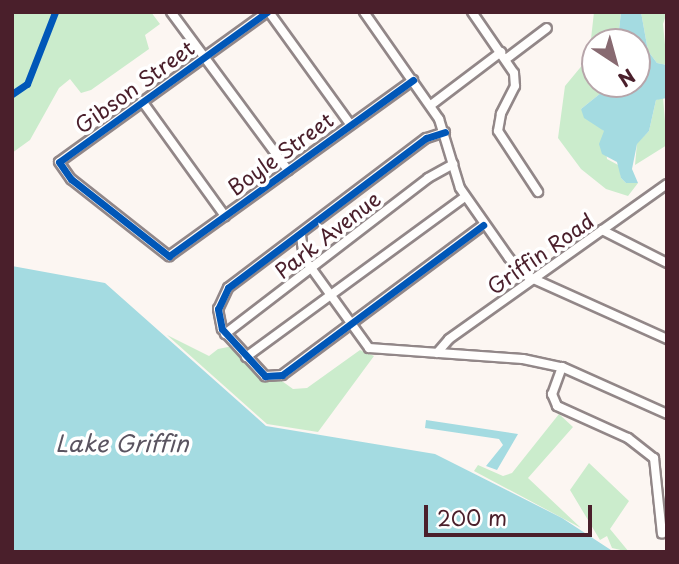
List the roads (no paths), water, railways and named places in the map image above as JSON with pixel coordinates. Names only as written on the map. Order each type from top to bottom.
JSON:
[{"type":"street","points":[[171,12],[288,170]]},
{"type":"street","points":[[268,12],[350,124]]},
{"type":"street","name":"Gibson Street","points":[[169,256],[58,165],[142,101],[268,12]]},
{"type":"street","points":[[365,12],[431,105],[445,132],[465,197],[509,258],[534,278],[667,339]]},
{"type":"street","points":[[472,12],[503,55],[515,86],[500,114],[498,131],[538,192]]},
{"type":"street","points":[[431,105],[547,28]]},
{"type":"street","name":"Boyle Street","points":[[169,256],[413,80]]},
{"type":"street","points":[[142,101],[225,216]]},
{"type":"street","points":[[445,132],[426,138],[222,295],[218,316],[225,334],[265,376],[282,375],[483,225]]},
{"type":"street","name":"Park Avenue","points":[[225,334],[310,268],[453,164]]},
{"type":"street","name":"Griffin Road","points":[[437,353],[449,339],[667,184]]},
{"type":"street","points":[[246,357],[465,197]]},
{"type":"street","points":[[602,230],[667,262]]},
{"type":"street","points":[[301,235],[301,252],[310,268],[349,325],[369,348],[562,367],[667,414]]},
{"type":"street","points":[[562,367],[553,389],[554,403],[648,450],[655,463],[662,534]]},
{"type":"street","points":[[657,502],[667,499]]},
{"type":"water","points":[[621,12],[641,12],[644,28],[619,28]]},
{"type":"water","points":[[651,55],[657,63],[667,65],[667,98],[656,100],[649,131],[637,144],[632,169],[638,183],[626,183],[621,178],[617,162],[602,154],[599,144],[604,131],[584,118],[581,109],[595,98],[651,98]]},
{"type":"water","name":"Lake Griffin","points":[[12,266],[105,283],[266,426],[435,454],[562,518],[614,552],[12,552]]},
{"type":"water","points":[[426,420],[518,434],[497,470],[486,466],[503,445],[499,439],[425,428]]}]
